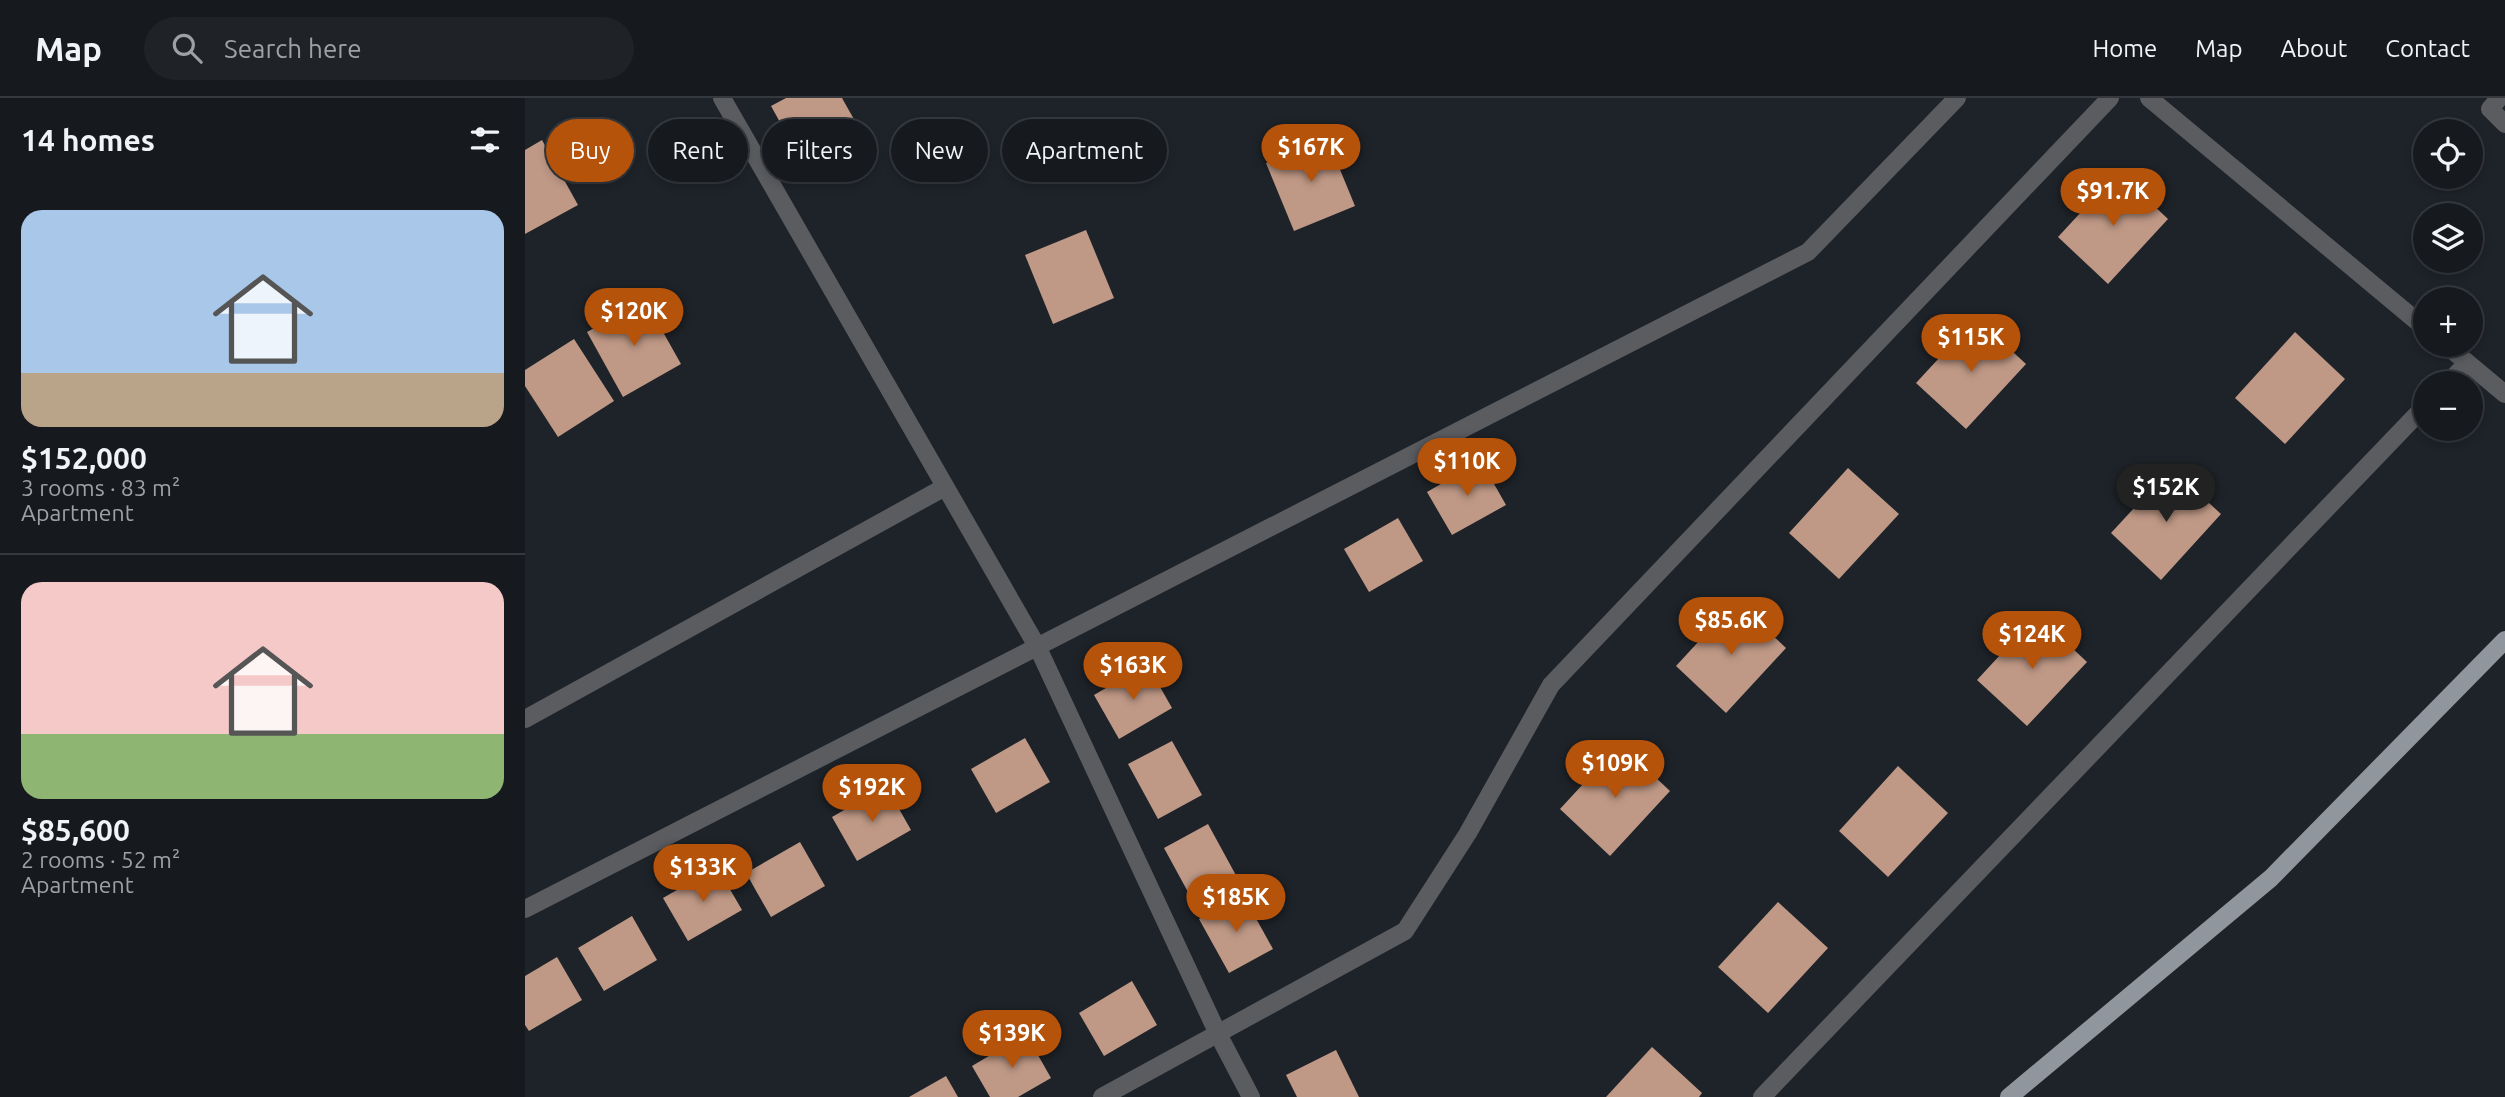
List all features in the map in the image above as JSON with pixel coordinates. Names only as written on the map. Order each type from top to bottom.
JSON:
[{"type":"main road","points":[[2009,1097],[2270,878],[2505,640]]},
{"type":"street","points":[[722,98],[1038,648],[1218,1034],[1251,1097]]},
{"type":"street","points":[[525,909],[1808,253],[1957,98]]},
{"type":"street","points":[[1102,1097],[1405,931],[1468,833],[1551,685],[2110,98]]},
{"type":"street","points":[[2149,98],[2413,318]]},
{"type":"street","points":[[2499,98],[2490,109],[2505,124]]},
{"type":"street","points":[[2460,357],[2505,394]]},
{"type":"street","points":[[2459,371],[2467,363]]},
{"type":"street","points":[[1762,1097],[2413,419]]},
{"type":"street","points":[[525,719],[945,486]]},
{"type":"building","points":[[786,98],[842,98],[854,119],[778,119],[771,106]]},
{"type":"building","points":[[1327,138],[1355,206],[1294,231],[1266,163]]},
{"type":"building","points":[[542,140],[546,147],[546,182],[565,182],[578,205],[525,234],[525,150]]},
{"type":"building","points":[[2118,172],[2168,219],[2108,284],[2058,237]]},
{"type":"building","points":[[1086,230],[1114,298],[1053,324],[1025,255]]},
{"type":"building","points":[[645,300],[681,364],[623,397],[587,332]]},
{"type":"building","points":[[1976,318],[2026,364],[1966,429],[1916,383]]},
{"type":"building","points":[[2295,332],[2345,379],[2285,444],[2235,398]]},
{"type":"building","points":[[574,339],[614,401],[558,437],[525,386],[525,370]]},
{"type":"building","points":[[1481,461],[1506,505],[1452,535],[1427,492]]},
{"type":"building","points":[[1848,468],[1899,514],[1839,579],[1789,533]]},
{"type":"building","points":[[2171,468],[2221,514],[2161,580],[2111,533]]},
{"type":"building","points":[[1398,518],[1423,561],[1369,592],[1344,549]]},
{"type":"building","points":[[1736,601],[1786,648],[1726,713],[1676,666]]},
{"type":"building","points":[[2037,615],[2087,662],[2027,726],[1977,680]]},
{"type":"building","points":[[1147,664],[1172,708],[1119,739],[1094,695]]},
{"type":"building","points":[[1025,738],[1050,782],[996,813],[971,769]]},
{"type":"building","points":[[1172,741],[1202,795],[1158,819],[1128,764]]},
{"type":"building","points":[[1620,744],[1670,791],[1610,856],[1560,809]]},
{"type":"building","points":[[1898,766],[1948,813],[1888,877],[1839,831]]},
{"type":"building","points":[[886,786],[911,830],[857,861],[832,817]]},
{"type":"building","points":[[1208,824],[1238,879],[1194,903],[1164,848]]},
{"type":"building","points":[[800,842],[825,886],[771,917],[746,873]]},
{"type":"building","points":[[717,867],[742,910],[688,941],[663,898]]},
{"type":"building","points":[[1243,895],[1273,949],[1229,973],[1199,919]]},
{"type":"building","points":[[1778,902],[1828,948],[1768,1013],[1718,967]]},
{"type":"building","points":[[632,916],[657,960],[604,991],[578,948]]},
{"type":"building","points":[[557,957],[582,1000],[529,1031],[525,1025],[525,976]]},
{"type":"building","points":[[1132,981],[1157,1025],[1104,1056],[1079,1013]]},
{"type":"building","points":[[1026,1034],[1051,1078],[1018,1097],[990,1097],[972,1066]]},
{"type":"building","points":[[1652,1047],[1702,1093],[1699,1097],[1606,1097]]},
{"type":"building","points":[[1336,1050],[1359,1097],[1297,1097],[1286,1075]]},
{"type":"building","points":[[946,1076],[958,1097],[909,1097]]}]
